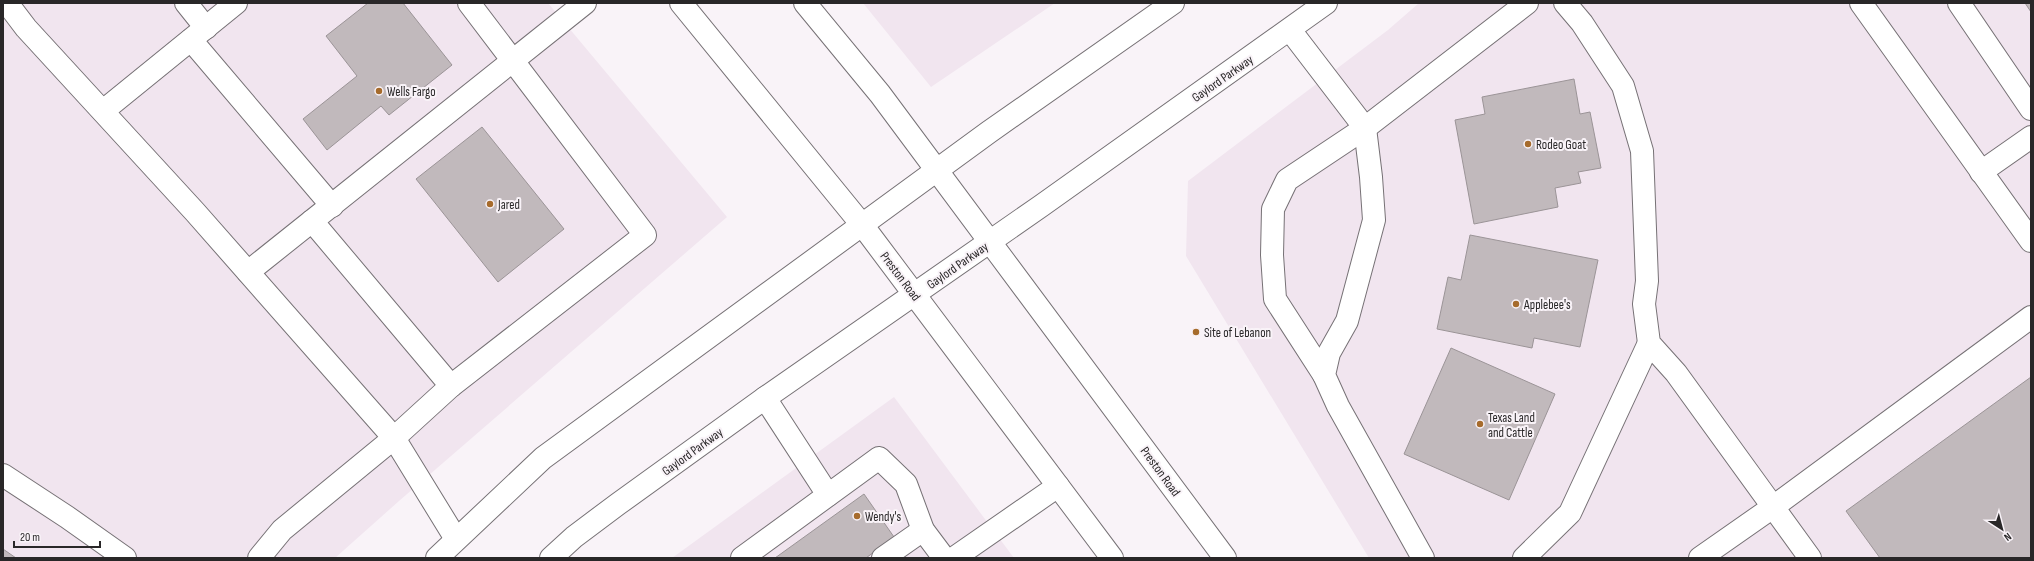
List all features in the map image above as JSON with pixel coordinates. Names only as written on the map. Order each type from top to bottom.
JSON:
[{"type":"street","points":[[7,3],[26,28],[248,272],[394,438],[456,539]]},
{"type":"street","points":[[186,3],[198,34],[332,206]]},
{"type":"street","points":[[103,111],[236,3]]},
{"type":"street","points":[[259,558],[282,530],[394,438],[451,386],[645,235],[470,3]]},
{"type":"street","points":[[248,272],[585,3]]},
{"type":"street","name":"Preston Road","points":[[680,3],[863,226],[1112,558]]},
{"type":"street","name":"Preston Road","points":[[805,3],[880,94],[1225,558]]},
{"type":"street","points":[[438,558],[456,539],[543,458],[937,171],[1173,3]]},
{"type":"street","name":"Gaylord Parkway","points":[[551,558],[574,537],[765,398],[990,242],[1326,3]]},
{"type":"street","points":[[1423,558],[1338,406],[1324,375],[1275,299],[1272,254],[1273,209],[1287,180],[1365,128],[1527,3]]},
{"type":"street","points":[[1565,3],[1582,23],[1623,86],[1642,151],[1646,281],[1644,304],[1650,343],[1676,373],[1810,558]]},
{"type":"street","points":[[1861,3],[2031,241]]},
{"type":"street","points":[[1958,3],[2031,109]]},
{"type":"street","points":[[1290,30],[1365,128],[1374,220],[1347,321],[1329,353],[1324,375]]},
{"type":"street","points":[[1981,172],[2031,137]]},
{"type":"street","points":[[312,221],[451,386]]},
{"type":"street","points":[[1700,558],[1773,507],[2031,317]]},
{"type":"street","points":[[1524,558],[1570,514],[1650,343]]},
{"type":"street","points":[[765,398],[828,495]]},
{"type":"street","points":[[742,558],[880,458],[906,484],[923,530],[944,558]]},
{"type":"street","points":[[3,475],[68,517],[125,558]]},
{"type":"street","points":[[954,558],[1058,486]]},
{"type":"street","points":[[883,558],[923,530]]},
{"type":"shaded area","points":[[3,3],[548,3],[727,217],[335,558],[3,558]]},
{"type":"shaded area","points":[[863,3],[1055,3],[931,87]]},
{"type":"shaded area","points":[[1419,3],[2031,3],[2031,558],[1369,558],[1186,256],[1188,181],[1388,30]]},
{"type":"shaded area","points":[[894,397],[1014,558],[672,558]]},
{"type":"building","name":"Wells Fargo","points":[[368,3],[403,3],[452,65],[389,115],[381,106],[327,150],[303,119],[357,76],[326,36]]},
{"type":"building","points":[[2025,3],[2031,3],[2031,12]]},
{"type":"building","name":"Rodeo Goat","points":[[1574,79],[1580,114],[1590,112],[1601,168],[1578,172],[1581,183],[1555,188],[1558,207],[1474,224],[1455,120],[1485,114],[1482,97]]},
{"type":"building","name":"Jared","points":[[482,127],[564,229],[498,282],[416,179]]},
{"type":"building","name":"Applebee's","points":[[1470,235],[1598,260],[1580,347],[1534,338],[1532,348],[1437,329],[1448,277],[1461,280]]},
{"type":"building","name":"Texas Land and Cattle","points":[[1451,348],[1555,394],[1509,500],[1404,454]]},
{"type":"building","points":[[2031,377],[2031,558],[1880,558],[1846,511]]},
{"type":"building","name":"Wendy's","points":[[864,494],[894,537],[866,558],[775,558]]},
{"type":"building","points":[[3,549],[16,558],[3,558]]},
{"type":"place","name":"Wells Fargo","points":[[379,91]]},
{"type":"place","name":"Rodeo Goat","points":[[1528,144]]},
{"type":"place","name":"Jared","points":[[490,204]]},
{"type":"place","name":"Applebee's","points":[[1516,304]]},
{"type":"place","name":"Site of Lebanon","points":[[1196,332]]},
{"type":"place","name":"Texas Land and Cattle","points":[[1480,424]]},
{"type":"place","name":"Wendy's","points":[[857,516]]}]
